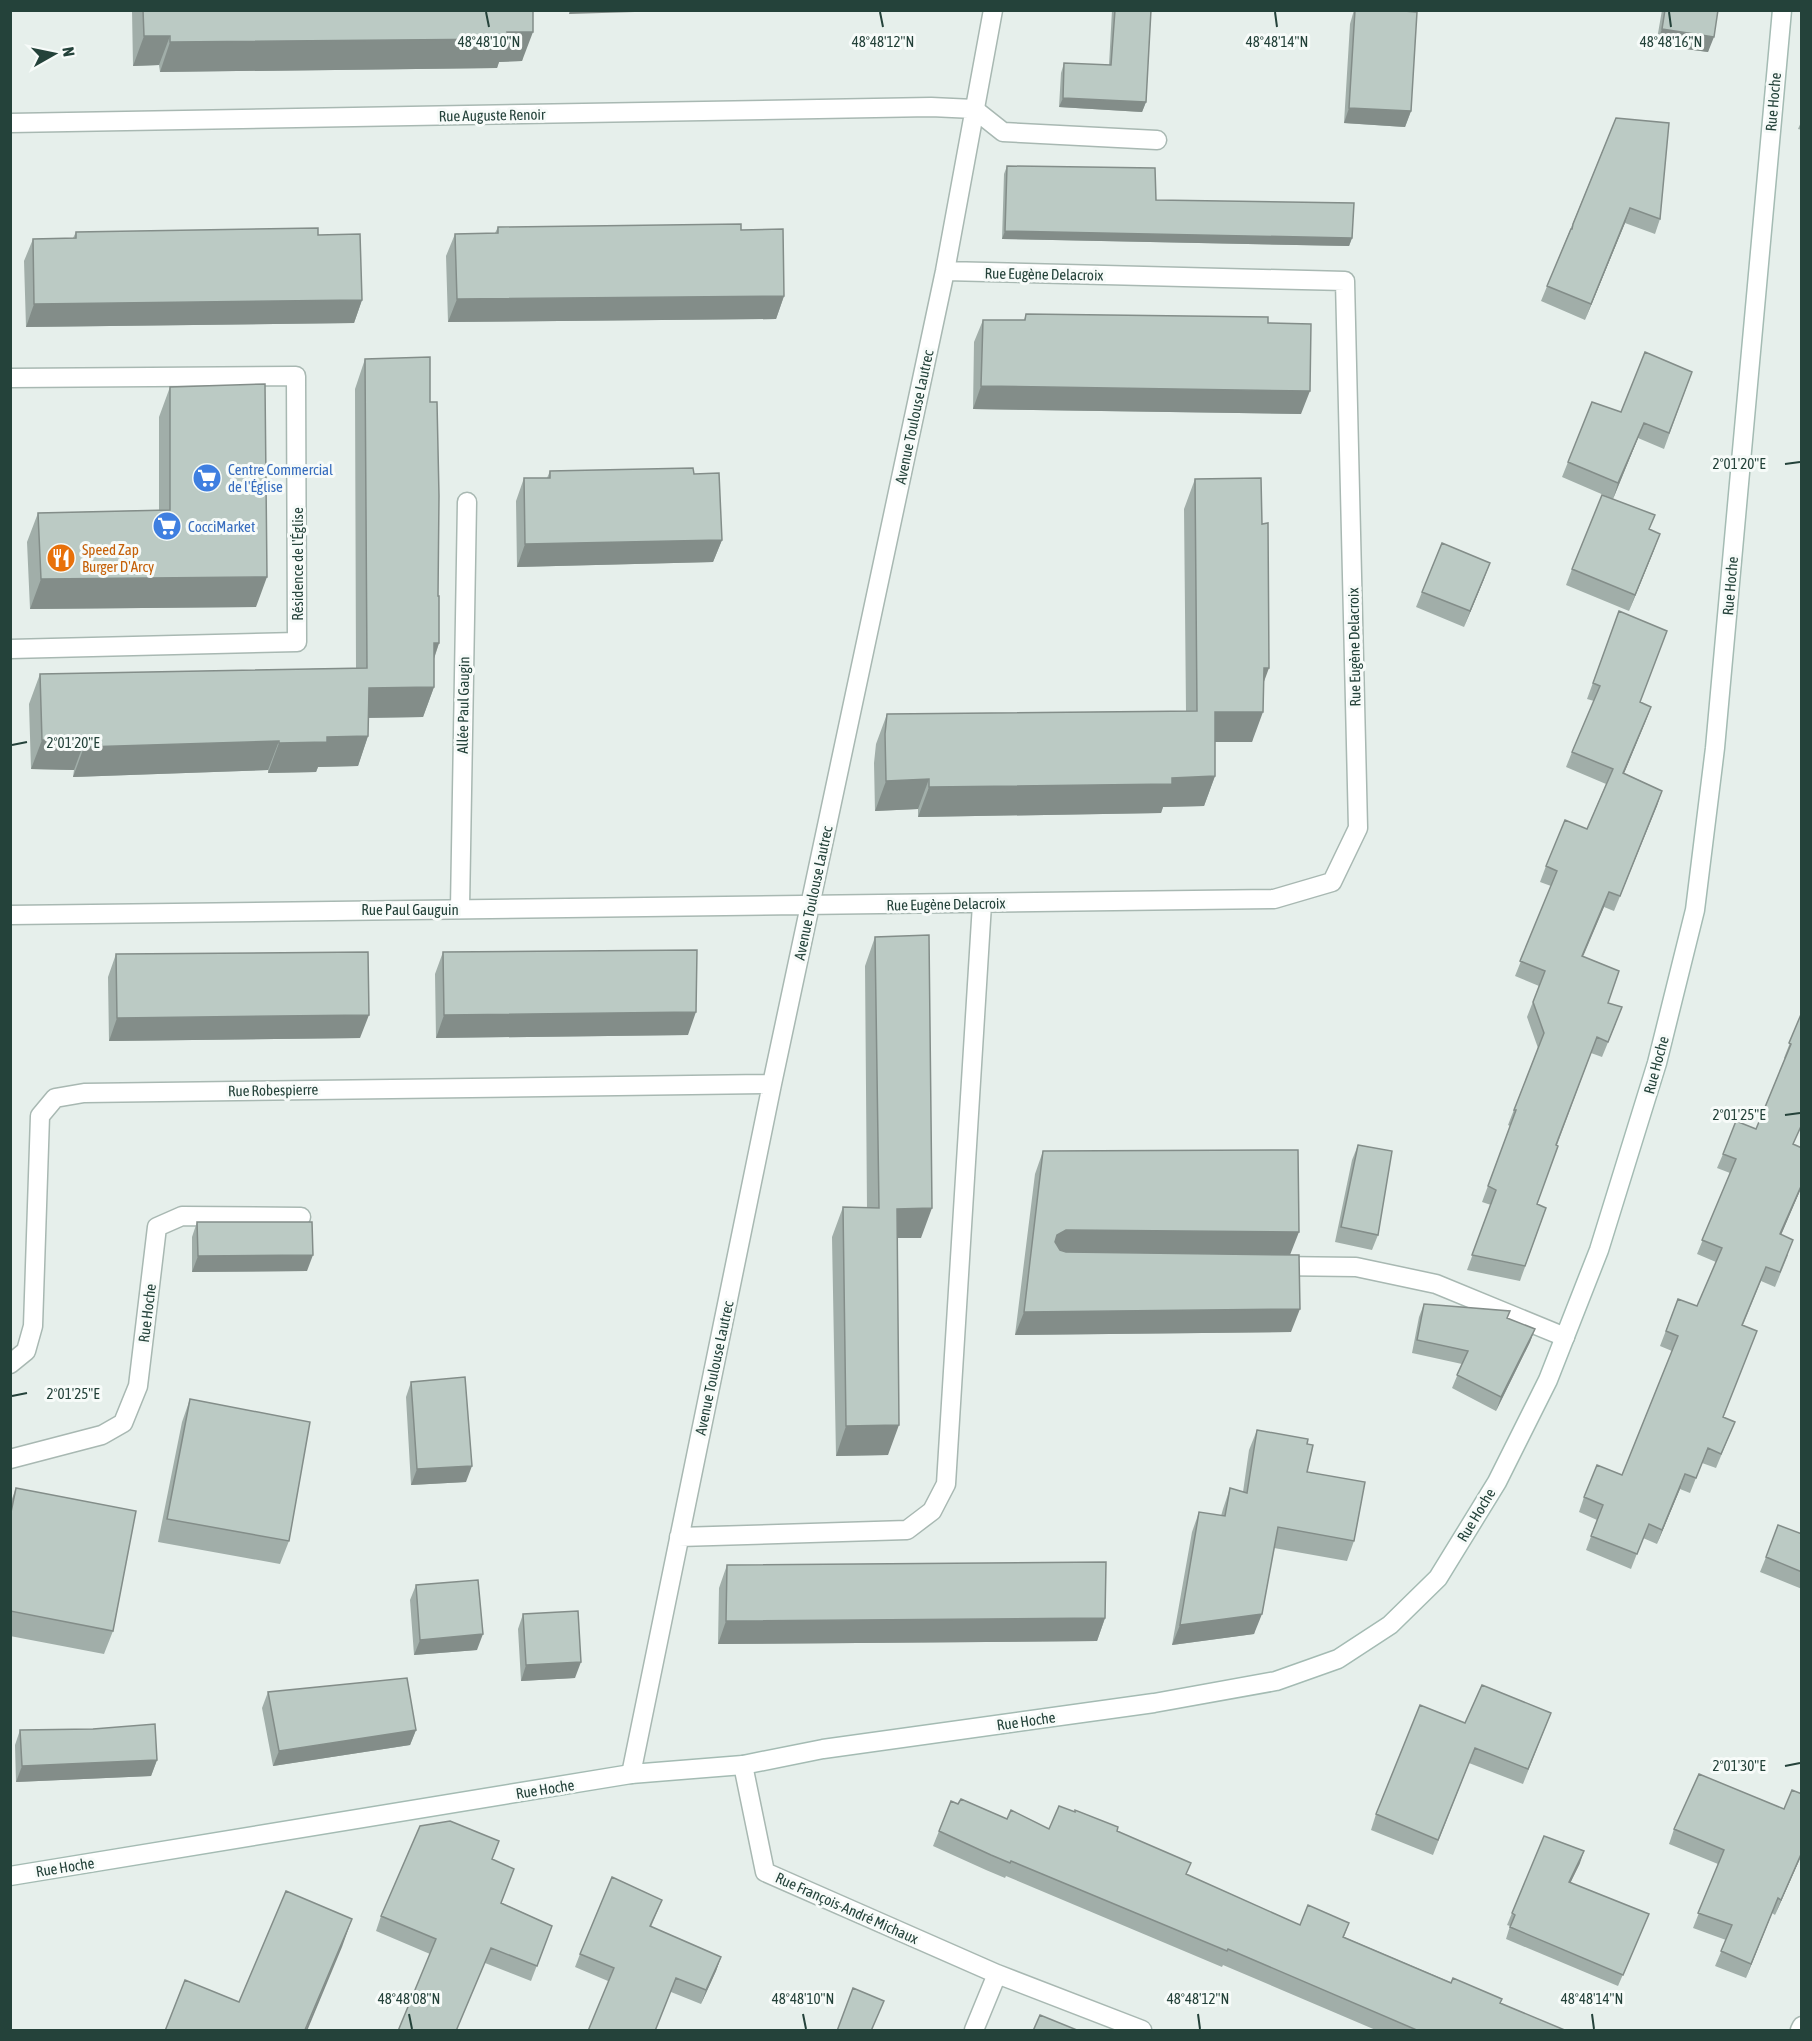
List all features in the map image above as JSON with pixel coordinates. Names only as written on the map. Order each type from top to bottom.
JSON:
[{"type":"street","name":"Avenue Toulouse Lautrec","points":[[631,1774],[772,1084],[945,271],[993,10]]},
{"type":"street","name":"Rue Hoche","points":[[10,1876],[631,1774],[743,1765],[823,1749],[1154,1703],[1276,1680],[1338,1659],[1390,1624],[1438,1578],[1497,1482],[1548,1380],[1599,1250],[1658,1063],[1695,910],[1715,748],[1782,10]]},
{"type":"street","name":"Rue Auguste Renoir","points":[[10,123],[932,107],[974,109]]},
{"type":"street","points":[[974,109],[1003,132],[1157,140]]},
{"type":"street","name":"Rue Eugène Delacroix","points":[[810,906],[1274,899],[1332,882],[1358,828],[1345,281],[945,271]]},
{"type":"street","name":"Résidence de l'Église","points":[[10,378],[296,376],[297,642],[10,649]]},
{"type":"street","name":"Allée Paul Gaugin","points":[[459,908],[467,502]]},
{"type":"street","points":[[679,1537],[907,1530],[933,1511],[946,1484],[982,904]]},
{"type":"street","name":"Rue Paul Gauguin","points":[[10,915],[459,908],[810,906]]},
{"type":"street","name":"Rue Robespierre","points":[[10,1364],[26,1351],[33,1326],[40,1116],[55,1098],[84,1093],[772,1084]]},
{"type":"street","name":"Rue Hoche","points":[[10,1459],[102,1435],[123,1423],[138,1386],[157,1227],[182,1216],[301,1217]]},
{"type":"street","points":[[1260,1266],[1356,1267],[1436,1284],[1565,1337]]},
{"type":"street","name":"Rue François-André Michaux","points":[[743,1765],[765,1872],[997,1974],[1142,2031]]},
{"type":"street","points":[[974,2031],[997,1974]]},
{"type":"street","points":[[1800,2031],[1802,2026]]},
{"type":"building","points":[[143,10],[533,10],[533,32],[507,32],[508,39],[170,42],[170,36],[144,36]]},
{"type":"building","points":[[1115,10],[1151,10],[1146,102],[1063,98],[1064,63],[1111,65]]},
{"type":"building","points":[[1355,10],[1417,12],[1411,111],[1349,108]]},
{"type":"building","points":[[1665,10],[1718,10],[1714,37],[1662,29]]},
{"type":"building","points":[[1616,118],[1669,123],[1660,219],[1630,208],[1591,304],[1547,286]]},
{"type":"building","points":[[1007,166],[1155,168],[1156,200],[1354,203],[1352,238],[1005,231]]},
{"type":"building","points":[[741,224],[741,230],[783,229],[784,296],[457,299],[455,234],[498,233],[498,227]]},
{"type":"building","points":[[318,228],[318,235],[360,234],[362,300],[34,304],[33,239],[76,238],[76,232]]},
{"type":"building","points":[[1026,314],[1268,317],[1268,323],[1311,324],[1310,391],[981,386],[983,320],[1025,320]]},
{"type":"building","points":[[1645,352],[1692,372],[1669,433],[1644,423],[1618,483],[1568,462],[1592,402],[1621,412]]},
{"type":"building","points":[[430,357],[430,402],[437,402],[439,496],[439,643],[434,643],[434,687],[369,688],[368,736],[327,737],[327,742],[279,743],[279,741],[84,747],[85,740],[42,740],[40,674],[367,668],[365,359]]},
{"type":"building","name":"Centre Commercial de l'Église","points":[[265,384],[267,577],[41,579],[38,513],[170,510],[170,387]]},
{"type":"building","points":[[693,468],[694,474],[719,473],[722,540],[525,544],[524,478],[550,478],[550,471]]},
{"type":"building","points":[[1261,478],[1262,524],[1268,523],[1269,668],[1264,668],[1263,712],[1215,712],[1215,776],[1172,778],[1172,784],[929,787],[929,779],[886,781],[887,714],[1197,711],[1195,479]]},
{"type":"building","points":[[1602,495],[1655,515],[1649,529],[1660,534],[1635,595],[1572,569]]},
{"type":"building","points":[[1442,543],[1490,563],[1470,611],[1422,592]]},
{"type":"building","points":[[1619,611],[1667,631],[1640,702],[1651,707],[1623,773],[1662,791],[1620,896],[1609,892],[1582,956],[1619,971],[1608,1003],[1622,1007],[1608,1042],[1597,1037],[1556,1145],[1558,1146],[1537,1204],[1546,1208],[1525,1266],[1472,1255],[1496,1190],[1488,1186],[1544,1033],[1533,1002],[1545,971],[1520,961],[1557,871],[1546,866],[1565,820],[1587,829],[1613,769],[1572,752],[1600,686],[1593,683]]},
{"type":"building","points":[[929,935],[932,1208],[897,1209],[899,1425],[846,1426],[843,1207],[879,1208],[875,937]]},
{"type":"building","points":[[697,950],[696,1012],[444,1015],[443,952]]},
{"type":"building","points":[[368,952],[369,1015],[117,1018],[116,954]]},
{"type":"building","points":[[1802,1012],[1802,1124],[1793,1144],[1802,1148],[1802,1184],[1780,1234],[1793,1240],[1780,1272],[1766,1267],[1742,1325],[1757,1331],[1723,1417],[1735,1422],[1721,1454],[1708,1448],[1696,1478],[1685,1474],[1662,1530],[1649,1524],[1637,1554],[1591,1536],[1603,1505],[1584,1497],[1597,1465],[1622,1475],[1678,1336],[1666,1331],[1678,1299],[1697,1306],[1722,1248],[1702,1240],[1736,1159],[1723,1154],[1736,1121],[1756,1129]]},
{"type":"building","points":[[1358,1145],[1392,1151],[1378,1235],[1341,1227]]},
{"type":"building","points":[[1298,1150],[1299,1232],[1066,1230],[1057,1235],[1055,1242],[1060,1250],[1066,1252],[1299,1255],[1300,1309],[1024,1312],[1043,1151]]},
{"type":"building","points":[[197,1222],[312,1222],[313,1255],[198,1256]]},
{"type":"building","points":[[1424,1304],[1510,1311],[1507,1318],[1535,1329],[1501,1397],[1457,1375],[1468,1351],[1417,1340]]},
{"type":"building","points":[[465,1377],[472,1466],[417,1469],[411,1382]]},
{"type":"building","points":[[190,1399],[310,1422],[289,1541],[167,1519]]},
{"type":"building","points":[[1257,1430],[1308,1439],[1307,1444],[1313,1445],[1307,1472],[1365,1482],[1354,1541],[1278,1527],[1262,1614],[1180,1625],[1199,1512],[1225,1516],[1230,1488],[1247,1493]]},
{"type":"building","points":[[16,1488],[136,1511],[113,1631],[10,1611],[10,1517]]},
{"type":"building","points":[[1778,1525],[1802,1534],[1802,1572],[1766,1557]]},
{"type":"building","points":[[1106,1562],[1105,1618],[726,1621],[727,1565]]},
{"type":"building","points":[[478,1580],[483,1634],[420,1640],[416,1585]]},
{"type":"building","points":[[578,1611],[581,1662],[526,1665],[523,1614]]},
{"type":"building","points":[[407,1678],[416,1730],[279,1751],[268,1692]]},
{"type":"building","points":[[1482,1685],[1551,1713],[1528,1769],[1475,1748],[1438,1840],[1376,1814],[1420,1705],[1465,1723]]},
{"type":"building","points":[[155,1724],[157,1760],[22,1766],[20,1730],[93,1729]]},
{"type":"building","points":[[1699,1774],[1784,1809],[1792,1790],[1802,1794],[1802,1852],[1781,1900],[1778,1898],[1751,1964],[1721,1951],[1732,1925],[1698,1913],[1724,1850],[1674,1829]]},
{"type":"building","points":[[961,1799],[1007,1819],[1011,1810],[1049,1829],[1059,1806],[1075,1812],[1075,1810],[1118,1827],[1117,1831],[1191,1863],[1186,1874],[1300,1925],[1308,1905],[1349,1923],[1343,1937],[1451,1983],[1453,1978],[1502,1999],[1500,2003],[1567,2031],[1419,2031],[1228,1949],[1227,1951],[1011,1861],[1010,1863],[939,1831],[951,1801],[958,1804]]},
{"type":"building","points":[[450,1821],[499,1841],[492,1859],[514,1869],[501,1903],[552,1926],[537,1966],[491,1948],[456,2031],[398,2031],[436,1939],[381,1916],[420,1826]]},
{"type":"building","points":[[1544,1836],[1584,1851],[1569,1882],[1649,1914],[1623,1975],[1510,1927],[1515,1915],[1512,1913]]},
{"type":"building","points":[[612,1877],[662,1900],[650,1926],[721,1957],[706,1990],[676,1978],[655,2031],[588,2031],[614,1968],[580,1954]]},
{"type":"building","points":[[286,1891],[352,1919],[305,2030],[307,2031],[165,2031],[185,1980],[239,2002]]},
{"type":"building","points":[[853,1988],[884,2001],[871,2031],[837,2031]]},
{"type":"building","points":[[1040,2015],[1077,2030],[1077,2031],[1033,2031]]},
{"type":"place","name":"Centre Commercial de l'Église","points":[[207,478]]},
{"type":"place","name":"CocciMarket","points":[[167,526]]},
{"type":"place","name":"Speed Zap Burger D'Arcy","points":[[61,558]]}]
